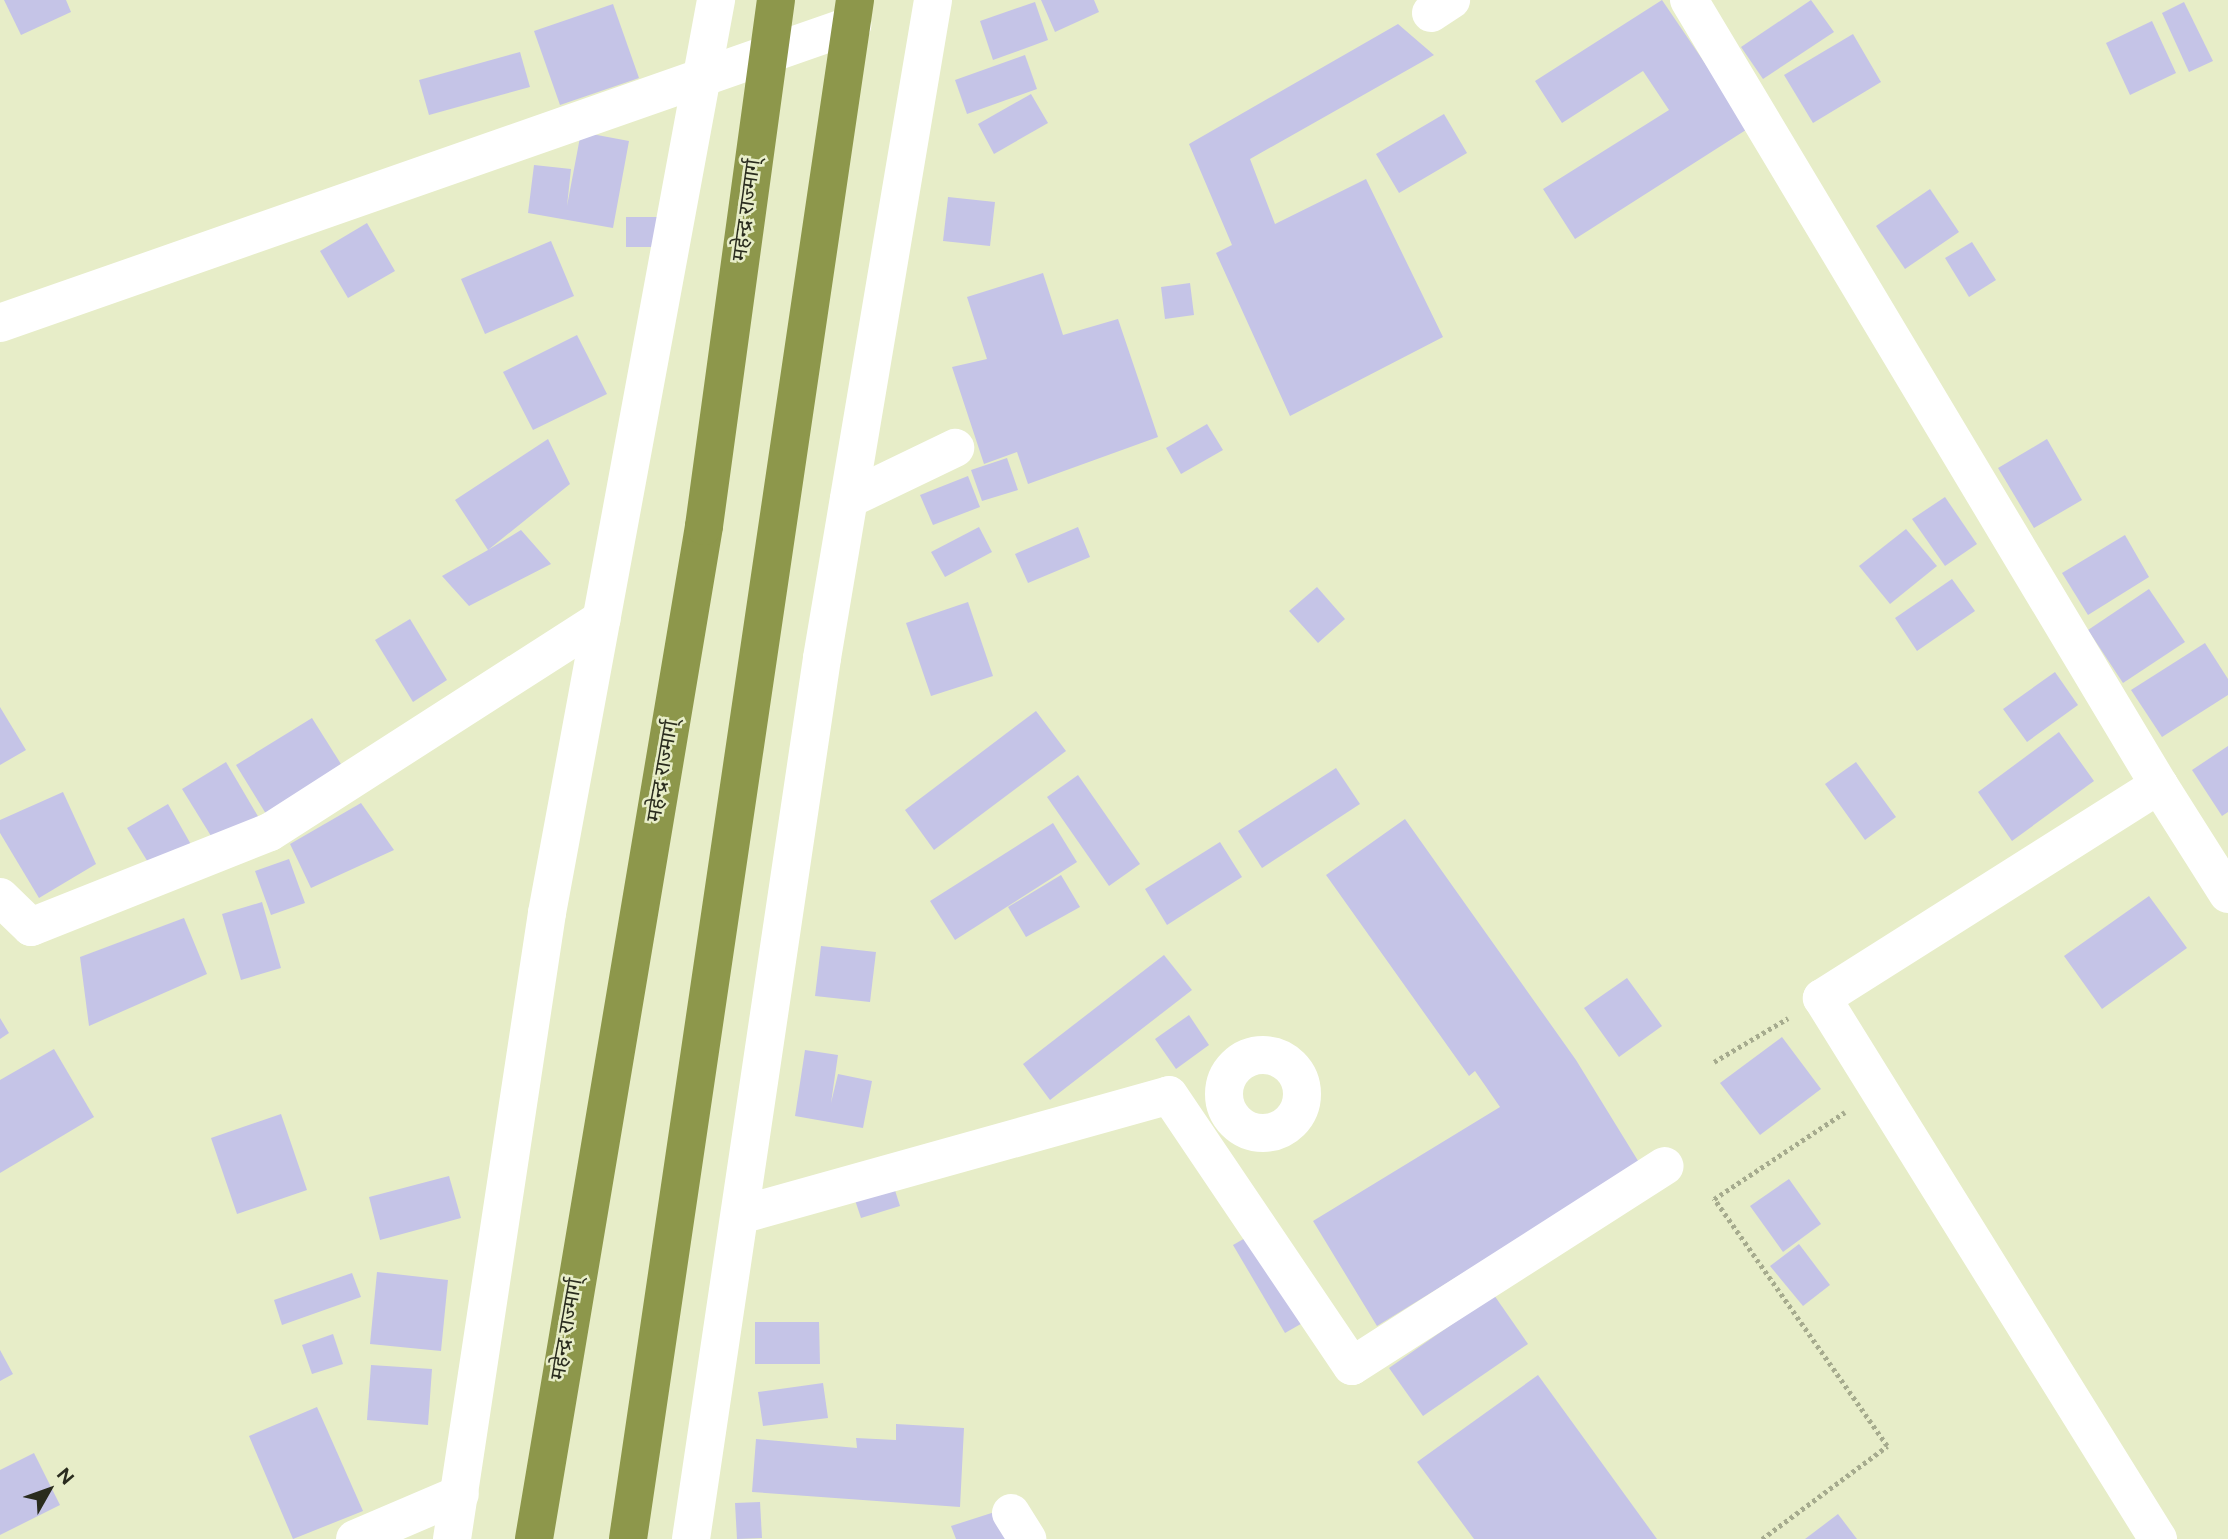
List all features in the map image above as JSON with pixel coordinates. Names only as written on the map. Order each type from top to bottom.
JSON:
[{"type":"highway","name":"महेन्द्र राज्मार्ग्","points":[[534,1539],[704,526],[776,0]]},
{"type":"highway","points":[[628,1539],[853,12]]},
{"type":"street","points":[[452,1539],[547,913],[707,72],[716,0]]},
{"type":"street","points":[[691,1539],[849,499],[933,0]]},
{"type":"street","points":[[1689,0],[2159,785],[2228,894]]},
{"type":"street","points":[[0,323],[768,51],[853,12]]},
{"type":"street","points":[[849,499],[955,448]]},
{"type":"street","points":[[0,897],[31,927],[270,832],[602,619]]},
{"type":"street","points":[[2158,1539],[1822,998],[2159,785]]},
{"type":"street","points":[[740,1215],[1169,1094],[1352,1366],[1665,1166]]},
{"type":"street","points":[[1199,1139],[1231,1117]]},
{"type":"street","points":[[355,1539],[460,1494]]},
{"type":"path","points":[[1714,1062],[1822,998]]},
{"type":"path","points":[[1762,1539],[1887,1446],[1714,1199],[1878,1090]]},
{"type":"building","points":[[4,0],[66,0],[71,12],[21,35]]},
{"type":"building","points":[[1041,0],[1094,0],[1099,12],[1055,32]]},
{"type":"building","points":[[1662,0],[1749,128],[1575,239],[1543,189],[1669,110],[1643,71],[1562,123],[1535,81]]},
{"type":"building","points":[[1811,0],[1834,32],[1763,79],[1741,47]]},
{"type":"building","points":[[1035,2],[1048,40],[993,60],[980,21]]},
{"type":"building","points":[[2184,2],[2213,61],[2189,72],[2162,13]]},
{"type":"building","points":[[613,4],[639,78],[560,105],[534,31]]},
{"type":"building","points":[[2152,21],[2176,73],[2130,95],[2106,43]]},
{"type":"building","points":[[1398,24],[1434,55],[1250,159],[1275,224],[1366,179],[1443,337],[1290,416],[1216,253],[1232,245],[1189,144]]},
{"type":"building","points":[[1853,34],[1881,82],[1813,123],[1784,75]]},
{"type":"building","points":[[520,52],[530,87],[429,115],[419,80]]},
{"type":"building","points":[[1025,55],[1037,89],[967,114],[955,80]]},
{"type":"building","points":[[1031,94],[1048,123],[994,154],[978,124]]},
{"type":"building","points":[[1444,114],[1467,153],[1399,193],[1376,154]]},
{"type":"building","points":[[581,132],[629,141],[613,228],[528,213],[534,165],[571,169],[567,206]]},
{"type":"building","points":[[1930,189],[1959,232],[1905,269],[1876,226]]},
{"type":"building","points":[[948,197],[995,202],[990,246],[943,241]]},
{"type":"building","points":[[626,217],[667,217],[667,247],[626,247]]},
{"type":"building","points":[[367,223],[395,271],[348,298],[320,251]]},
{"type":"building","points":[[551,241],[574,296],[485,334],[461,279]]},
{"type":"building","points":[[1972,242],[1996,280],[1969,297],[1945,258]]},
{"type":"building","points":[[1043,273],[1063,335],[1118,319],[1158,437],[1028,484],[1017,452],[984,464],[952,367],[987,359],[967,297]]},
{"type":"building","points":[[1190,283],[1194,315],[1165,319],[1161,287]]},
{"type":"building","points":[[577,335],[607,394],[533,430],[503,372]]},
{"type":"building","points":[[1207,424],[1223,450],[1181,474],[1166,448]]},
{"type":"building","points":[[548,439],[570,484],[488,550],[455,500]]},
{"type":"building","points":[[2047,439],[2082,500],[2034,528],[1998,468]]},
{"type":"building","points":[[1007,458],[1018,490],[982,501],[971,470]]},
{"type":"building","points":[[968,476],[980,507],[933,525],[920,495]]},
{"type":"building","points":[[1945,497],[1977,544],[1945,566],[1912,519]]},
{"type":"building","points":[[979,527],[992,552],[945,577],[931,552]]},
{"type":"building","points":[[1078,527],[1090,557],[1028,583],[1015,554]]},
{"type":"building","points":[[1906,529],[1937,566],[1890,604],[1859,566]]},
{"type":"building","points":[[521,530],[551,564],[469,606],[442,576]]},
{"type":"building","points":[[2125,535],[2149,577],[2088,615],[2062,573]]},
{"type":"building","points":[[1952,579],[1975,611],[1917,651],[1895,618]]},
{"type":"building","points":[[1317,587],[1345,619],[1318,643],[1289,611]]},
{"type":"building","points":[[2149,589],[2185,642],[2123,683],[2088,630]]},
{"type":"building","points":[[968,602],[993,676],[931,696],[906,623]]},
{"type":"building","points":[[410,619],[447,680],[413,702],[375,640]]},
{"type":"building","points":[[2205,643],[2228,679],[2228,695],[2162,737],[2131,690]]},
{"type":"building","points":[[2055,672],[2078,705],[2027,742],[2003,709]]},
{"type":"building","points":[[0,707],[26,750],[0,765]]},
{"type":"building","points":[[1036,711],[1066,751],[934,850],[905,810]]},
{"type":"building","points":[[312,718],[346,772],[271,822],[236,765]]},
{"type":"building","points":[[2059,732],[2094,781],[2012,841],[1978,792]]},
{"type":"building","points":[[2228,746],[2228,812],[2222,816],[2192,770]]},
{"type":"building","points":[[226,762],[259,818],[216,844],[182,789]]},
{"type":"building","points":[[1856,762],[1896,817],[1865,840],[1825,784]]},
{"type":"building","points":[[1336,768],[1360,804],[1262,868],[1238,831]]},
{"type":"building","points":[[1078,775],[1140,864],[1109,886],[1047,797]]},
{"type":"building","points":[[63,792],[96,864],[39,898],[0,833],[0,820]]},
{"type":"building","points":[[361,803],[394,850],[311,888],[290,844]]},
{"type":"building","points":[[168,804],[193,848],[154,872],[127,828]]},
{"type":"building","points":[[1405,819],[1576,1060],[1640,1164],[1377,1326],[1313,1221],[1500,1107],[1475,1071],[1469,1076],[1326,875]]},
{"type":"building","points":[[1053,823],[1077,862],[955,940],[930,901]]},
{"type":"building","points":[[1220,842],[1242,877],[1167,925],[1145,889]]},
{"type":"building","points":[[289,859],[305,903],[271,915],[255,871]]},
{"type":"building","points":[[1061,875],[1080,907],[1026,937],[1008,907]]},
{"type":"building","points":[[2149,896],[2187,948],[2102,1009],[2064,956]]},
{"type":"building","points":[[262,902],[281,968],[241,980],[222,914]]},
{"type":"building","points":[[184,918],[207,974],[89,1026],[80,957]]},
{"type":"building","points":[[821,946],[876,952],[870,1002],[815,996]]},
{"type":"building","points":[[1164,955],[1192,990],[1050,1100],[1023,1064]]},
{"type":"building","points":[[1627,978],[1662,1026],[1619,1057],[1584,1008]]},
{"type":"building","points":[[1189,1015],[1209,1045],[1176,1069],[1155,1039]]},
{"type":"building","points":[[0,1018],[9,1033],[0,1039]]},
{"type":"building","points":[[1782,1037],[1821,1089],[1760,1135],[1720,1083]]},
{"type":"building","points":[[54,1049],[94,1117],[0,1173],[0,1080]]},
{"type":"building","points":[[805,1050],[838,1055],[831,1103],[838,1074],[872,1081],[863,1128],[795,1116]]},
{"type":"building","points":[[281,1114],[307,1190],[237,1214],[211,1138]]},
{"type":"building","points":[[449,1176],[461,1218],[380,1240],[369,1197]]},
{"type":"building","points":[[1789,1179],[1821,1224],[1783,1252],[1750,1206]]},
{"type":"building","points":[[893,1184],[900,1206],[861,1218],[854,1197]]},
{"type":"building","points":[[1254,1233],[1306,1321],[1285,1333],[1233,1245]]},
{"type":"building","points":[[1799,1244],[1830,1285],[1803,1306],[1770,1266]]},
{"type":"building","points":[[377,1272],[448,1280],[441,1351],[370,1344]]},
{"type":"building","points":[[352,1273],[361,1297],[282,1325],[274,1300]]},
{"type":"building","points":[[1494,1295],[1528,1344],[1423,1416],[1389,1368]]},
{"type":"building","points":[[755,1322],[819,1322],[820,1364],[755,1364]]},
{"type":"building","points":[[333,1334],[343,1364],[312,1374],[302,1345]]},
{"type":"building","points":[[0,1350],[13,1374],[0,1381]]},
{"type":"building","points":[[371,1365],[432,1369],[428,1425],[367,1420]]},
{"type":"building","points":[[1538,1375],[1657,1539],[1474,1539],[1417,1462]]},
{"type":"building","points":[[823,1383],[828,1418],[763,1426],[758,1392]]},
{"type":"building","points":[[317,1407],[363,1511],[293,1539],[249,1436]]},
{"type":"building","points":[[896,1424],[964,1428],[960,1507],[752,1492],[756,1439],[857,1448],[856,1438],[896,1440]]},
{"type":"building","points":[[34,1453],[60,1505],[0,1535],[0,1470]]},
{"type":"building","points":[[760,1502],[762,1538],[737,1539],[735,1503]]},
{"type":"building","points":[[1001,1510],[1010,1539],[956,1539],[951,1526]]},
{"type":"building","points":[[1838,1514],[1857,1539],[1805,1539]]}]
